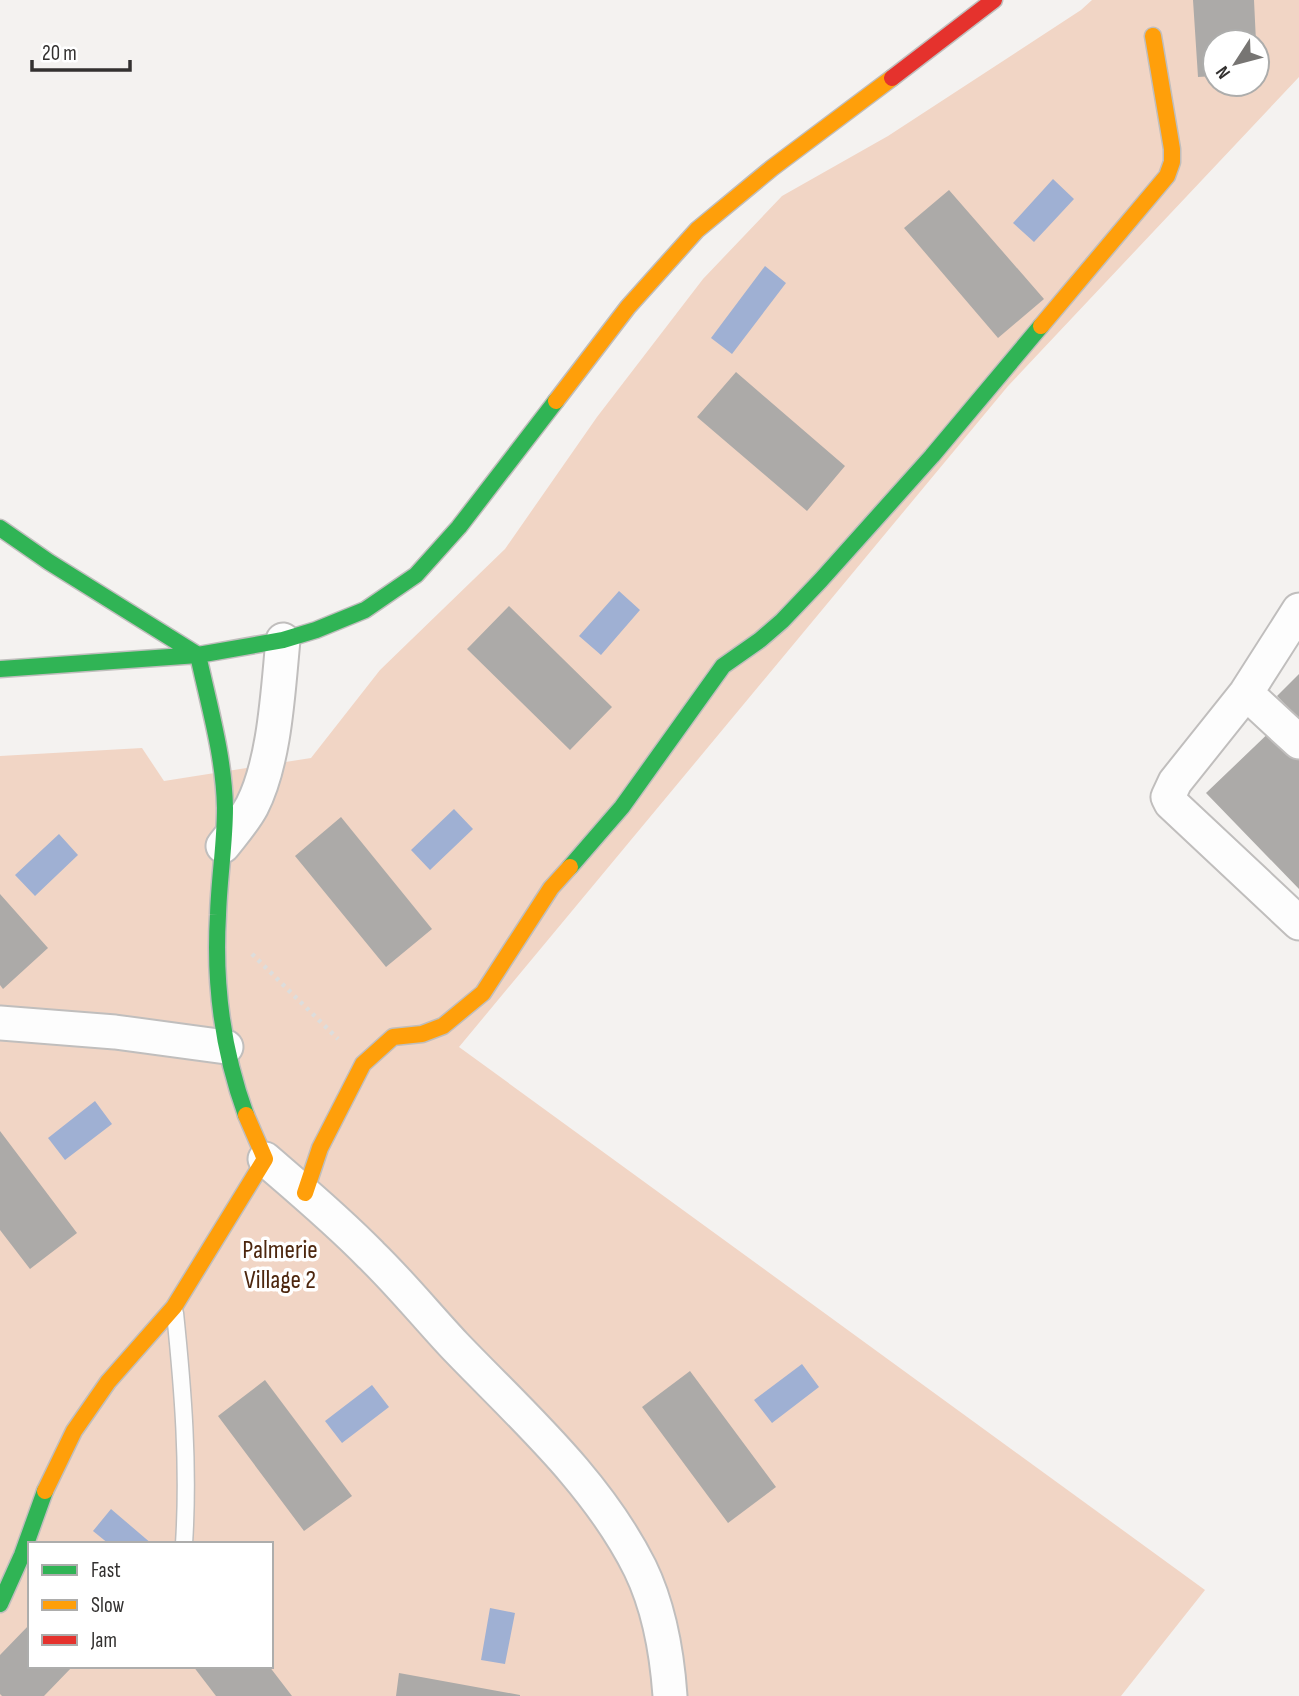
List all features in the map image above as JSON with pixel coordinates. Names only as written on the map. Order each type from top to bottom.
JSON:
[{"type":"street","points":[[0,670],[198,655],[283,640],[365,610],[416,575],[467,516],[628,307],[697,230],[772,168],[994,0]]},
{"type":"street","points":[[305,1193],[320,1149],[363,1064],[393,1037],[422,1034],[443,1026],[483,993],[551,888],[622,807],[723,666],[782,621],[821,580],[932,456],[1167,176],[1172,162],[1153,36]]},
{"type":"street","points":[[0,528],[198,655],[224,791],[217,945],[218,982],[226,1047],[251,1131],[265,1159],[374,1257],[451,1342],[548,1440],[611,1519],[640,1569],[659,1620],[670,1696]]},
{"type":"street","points":[[1299,610],[1246,693],[1175,782],[1168,797],[1171,803],[1299,923]]},
{"type":"street","points":[[223,846],[253,804],[266,765],[277,705],[283,640]]},
{"type":"street","points":[[1246,693],[1299,742]]},
{"type":"street","points":[[0,1023],[115,1032],[226,1047]]},
{"type":"street","points":[[0,1604],[22,1555],[49,1478],[74,1431],[108,1382],[174,1307],[265,1159]]},
{"type":"lane","points":[[174,1307],[185,1413],[184,1542]]},
{"type":"path","points":[[217,945],[238,944],[252,954],[363,1064]]},
{"type":"green space","name":"Palmerie Village 2","points":[[1092,0],[1299,0],[1299,77],[1008,386],[459,1047],[1205,1590],[1121,1696],[0,1696],[0,756],[142,748],[164,781],[311,758],[380,670],[505,549],[597,417],[703,279],[782,196],[888,136],[1081,10]]},
{"type":"water","points":[[1053,179],[1074,199],[1034,242],[1013,223]]},
{"type":"water","points":[[765,266],[786,283],[732,354],[711,338]]},
{"type":"water","points":[[619,591],[640,610],[601,655],[579,636]]},
{"type":"water","points":[[454,809],[473,829],[430,870],[411,850]]},
{"type":"water","points":[[59,834],[78,855],[35,896],[15,875]]},
{"type":"water","points":[[95,1101],[112,1124],[65,1160],[48,1138]]},
{"type":"water","points":[[802,1364],[819,1387],[772,1423],[754,1400]]},
{"type":"water","points":[[372,1385],[389,1407],[342,1443],[325,1421]]},
{"type":"water","points":[[111,1509],[150,1542],[107,1542],[93,1531]]},
{"type":"water","points":[[490,1608],[515,1613],[505,1664],[481,1660]]},
{"type":"building","points":[[1193,0],[1254,0],[1255,28],[1201,28],[1201,77],[1198,77]]},
{"type":"building","points":[[949,190],[1044,299],[998,338],[904,228]]},
{"type":"building","points":[[736,372],[845,466],[807,511],[697,417]]},
{"type":"building","points":[[509,606],[612,707],[570,750],[467,649]]},
{"type":"building","points":[[1299,674],[1299,719],[1277,696]]},
{"type":"building","points":[[1277,725],[1299,747],[1299,889],[1206,793]]},
{"type":"building","points":[[341,817],[432,929],[386,967],[295,856]]},
{"type":"building","points":[[0,894],[48,948],[3,989],[0,985]]},
{"type":"building","points":[[0,1131],[77,1233],[30,1269],[0,1230]]},
{"type":"building","points":[[690,1371],[776,1487],[728,1523],[642,1407]]},
{"type":"building","points":[[265,1380],[352,1496],[304,1531],[218,1416]]},
{"type":"building","points":[[28,1626],[28,1668],[71,1668],[44,1696],[2,1696],[0,1655]]},
{"type":"building","points":[[195,1668],[271,1668],[292,1696],[216,1696]]},
{"type":"building","points":[[399,1673],[520,1695],[520,1696],[396,1696]]},
{"type":"traffic: fast","points":[[570,867],[622,807],[723,666],[782,621],[821,580],[932,456],[1041,326]]},
{"type":"traffic: fast","points":[[0,669],[198,655],[283,640],[365,610],[416,575],[459,527],[556,401]]},
{"type":"traffic: fast","points":[[0,528],[49,562],[198,655],[215,731],[224,789],[225,821],[217,940],[219,991],[231,1067],[246,1115]]},
{"type":"traffic: fast","points":[[0,1604],[22,1555],[45,1491]]},
{"type":"traffic: slow","points":[[1041,326],[1167,176],[1172,162],[1172,149],[1153,36]]},
{"type":"traffic: slow","points":[[556,401],[628,307],[697,230],[772,168],[892,78]]},
{"type":"traffic: slow","points":[[305,1193],[320,1148],[363,1064],[393,1037],[422,1034],[443,1026],[483,993],[551,888],[570,867]]},
{"type":"traffic: slow","points":[[45,1491],[74,1431],[108,1382],[174,1307],[265,1159],[246,1115]]},
{"type":"traffic: jam","points":[[892,78],[994,0]]}]
